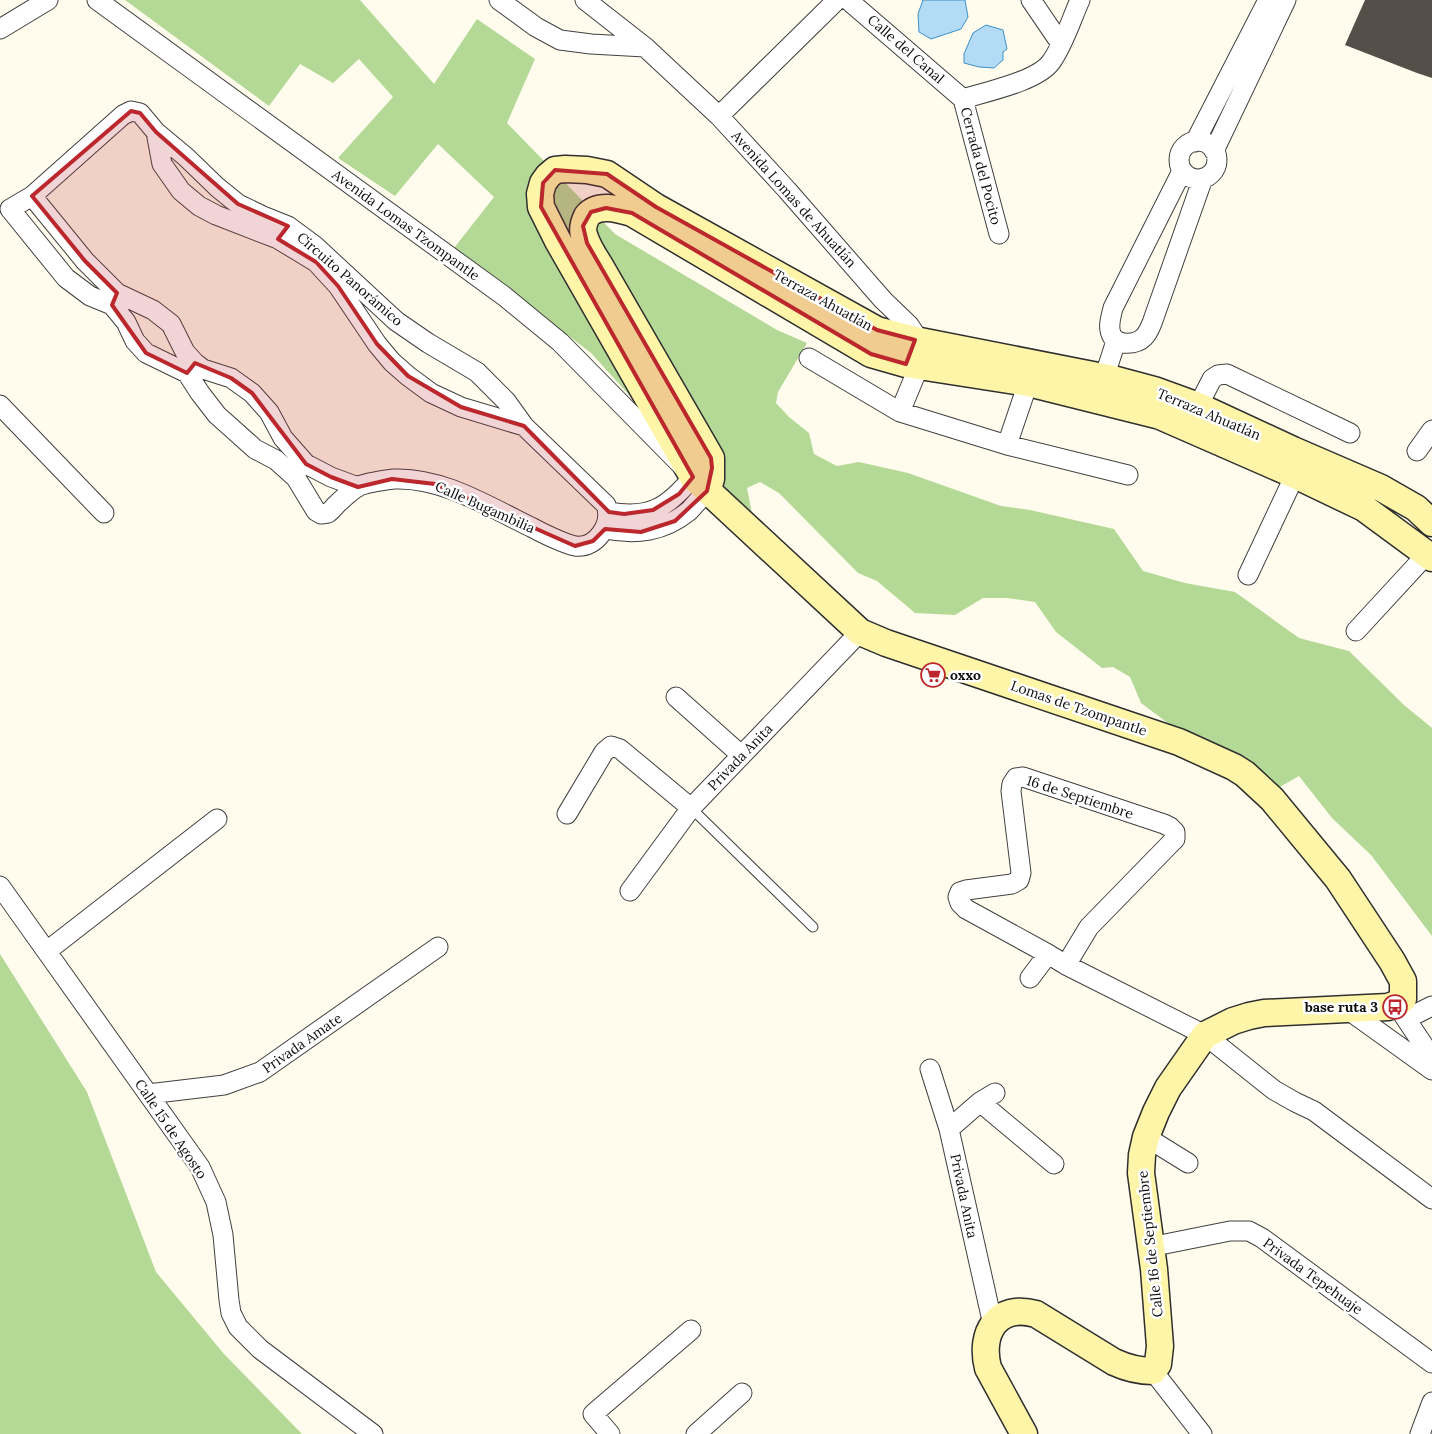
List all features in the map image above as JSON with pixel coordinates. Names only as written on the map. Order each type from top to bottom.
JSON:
[{"type":"street","points":[[0,29],[48,0]]},
{"type":"street","name":"Avenida Lomas Tzompantle","points":[[97,0],[504,296],[560,342],[700,484]]},
{"type":"street","points":[[499,0],[536,27],[560,40],[645,47]]},
{"type":"street","name":"Avenida Lomas de Ahuatlán","points":[[586,0],[645,47],[719,116],[922,341]]},
{"type":"street","points":[[719,116],[837,0]]},
{"type":"street","name":"Calle del Canal","points":[[848,0],[963,98]]},
{"type":"street","points":[[1031,0],[1061,44]]},
{"type":"street","points":[[963,98],[1011,85],[1038,73],[1050,64],[1080,0]]},
{"type":"street","points":[[1195,142],[1268,0]]},
{"type":"street","points":[[1214,151],[1286,0]]},
{"type":"street","name":"Cerrada del Pocito","points":[[963,98],[999,234]]},
{"type":"street","points":[[5,209],[32,196],[124,114],[131,111],[140,113],[156,132]]},
{"type":"street","name":"Circuito Panorámico","points":[[156,132],[162,164],[181,191],[199,206],[216,215],[283,233],[316,246],[396,321],[428,343],[477,372],[506,401],[524,426],[606,505],[607,521]]},
{"type":"street","name":"Circuito Panorámico","points":[[156,132],[186,156],[217,187],[238,204],[262,216],[316,262],[338,286],[377,344],[392,362],[408,376],[432,393],[461,407],[524,426]]},
{"type":"street","points":[[1195,142],[1206,144],[1214,151],[1216,156],[1215,167],[1208,176],[1191,178],[1182,171],[1179,159],[1180,153],[1189,144],[1195,142]]},
{"type":"street","name":"Terraza Ahuatlán","points":[[1428,509],[1292,450],[1198,406],[1154,390],[1109,378],[922,341],[877,330],[656,207],[607,174],[576,169],[555,170],[543,183],[540,194],[541,207],[558,241],[700,484],[711,473],[711,458],[583,234],[583,226],[586,219],[591,212],[598,209],[617,209],[632,213],[871,354],[913,365],[1028,383],[1160,416],[1295,475],[1364,508],[1430,556]]},
{"type":"street","points":[[1182,171],[1114,308],[1110,323],[1112,336],[1121,342],[1138,341],[1144,337],[1152,323],[1203,178]]},
{"type":"street","name":"Calle Bugambilia","points":[[32,196],[115,299],[135,341],[146,353],[191,368],[203,369],[231,378],[252,393],[269,412],[301,471],[316,511],[321,514],[328,513],[358,486]]},
{"type":"street","name":"Calle Bugambilia","points":[[5,209],[66,278],[90,296],[115,299],[153,310],[171,324],[185,352],[200,393],[217,415],[255,448],[276,460],[301,471],[331,477],[358,486],[392,480],[412,480],[434,484],[471,498],[543,533],[575,546],[593,541],[599,537],[607,521]]},
{"type":"street","points":[[900,412],[922,341]]},
{"type":"street","points":[[1109,378],[1121,342]]},
{"type":"street","points":[[808,358],[900,412],[1007,445],[1128,475]]},
{"type":"street","points":[[1198,406],[1212,379],[1218,375],[1227,374],[1350,433]]},
{"type":"street","points":[[1007,445],[1028,383]]},
{"type":"street","points":[[0,405],[104,513]]},
{"type":"street","points":[[1417,451],[1432,430]]},
{"type":"street","points":[[1248,574],[1295,475]]},
{"type":"street","points":[[607,521],[623,533],[641,532],[658,528],[675,521],[690,510],[700,484]]},
{"type":"street","name":"Lomas de Tzompantle","points":[[700,484],[860,632],[1179,742],[1245,774],[1272,799],[1338,879],[1403,981],[1402,1007]]},
{"type":"street","points":[[1364,508],[1368,499],[1375,491],[1381,488]]},
{"type":"street","points":[[1390,526],[1405,522],[1428,509]]},
{"type":"street","points":[[1356,631],[1430,556]]},
{"type":"street","name":"Privada Anita","points":[[630,891],[691,808],[860,632]]},
{"type":"street","points":[[676,697],[741,755]]},
{"type":"street","points":[[567,814],[604,752],[611,746],[620,749],[691,808]]},
{"type":"street","name":"16 de Septiembre","points":[[1066,965],[1089,927],[1175,839],[1175,832],[1164,824],[1023,777],[1016,778],[1012,784],[1011,791],[1021,873],[1019,880],[1012,884],[960,892],[958,897],[966,910],[1066,965],[1205,1035],[1274,1090],[1314,1111],[1432,1199]]},
{"type":"street","points":[[47,950],[217,818]]},
{"type":"street","name":"Calle 15 de Agosto","points":[[0,886],[200,1167],[216,1202],[222,1235],[231,1313],[238,1327],[260,1349],[374,1434]]},
{"type":"street","name":"Privada Amate","points":[[148,1094],[224,1085],[260,1072],[438,947]]},
{"type":"street","points":[[1030,978],[1048,954]]},
{"type":"street","points":[[1432,1006],[1402,1007],[1432,1058]]},
{"type":"street","name":"Calle 16 de Septiembre","points":[[1153,1371],[1158,1364],[1160,1346],[1154,1268],[1141,1173],[1146,1137],[1168,1088],[1205,1035],[1233,1021],[1264,1013],[1402,1007]]},
{"type":"street","points":[[1347,1009],[1432,1070]]},
{"type":"street","name":"Privada Anita","points":[[930,1069],[949,1129],[993,1325]]},
{"type":"street","points":[[949,1129],[988,1097],[1054,1164]]},
{"type":"street","points":[[1146,1137],[1188,1163]]},
{"type":"street","name":"Privada Tepehuaje","points":[[1150,1247],[1230,1231],[1249,1231],[1262,1238],[1432,1363]]},
{"type":"street","points":[[1024,1434],[988,1368],[985,1357],[985,1345],[993,1325],[1003,1316],[1013,1312],[1025,1311],[1036,1314],[1114,1362],[1127,1368],[1153,1371],[1202,1434]]},
{"type":"street","points":[[610,1434],[593,1414],[690,1330]]},
{"type":"street","points":[[696,1434],[742,1392]]},
{"type":"street","points":[[1420,1434],[1432,1402]]},
{"type":"lane","points":[[691,808],[813,927]]},
{"type":"highlighted area","points":[[131,111],[140,113],[156,132],[238,204],[288,226],[278,239],[316,262],[338,286],[377,344],[408,376],[461,407],[524,426],[609,512],[624,514],[653,510],[679,494],[693,477],[541,207],[543,183],[555,170],[607,174],[656,207],[877,330],[915,340],[906,364],[871,354],[632,213],[606,208],[591,212],[583,226],[587,243],[711,458],[712,468],[707,491],[675,521],[641,532],[605,529],[593,541],[575,546],[435,484],[392,479],[358,487],[331,477],[306,464],[252,393],[231,378],[195,363],[187,373],[146,353],[112,305],[117,293],[85,261],[32,196]]},
{"type":"green space","points":[[125,0],[360,0],[434,84],[477,19],[535,59],[507,123],[615,234],[777,330],[807,343],[778,392],[776,403],[789,417],[809,433],[814,454],[837,466],[859,462],[908,473],[1001,506],[1030,510],[1114,529],[1143,571],[1185,583],[1235,592],[1299,638],[1349,651],[1404,705],[1432,728],[1432,936],[1371,855],[1332,818],[1299,776],[1271,792],[1189,739],[1141,703],[1130,677],[1113,667],[1102,668],[1056,632],[1035,602],[1007,598],[983,598],[955,615],[915,613],[877,581],[858,573],[779,493],[760,482],[747,488],[754,524],[730,506],[591,353],[454,248],[494,197],[438,144],[395,196],[338,158],[393,97],[359,59],[333,83],[300,64],[269,106]]},
{"type":"green space","points":[[0,954],[87,1092],[156,1272],[224,1354],[302,1434],[0,1434]]},
{"type":"water","points":[[923,0],[965,0],[968,17],[961,29],[931,39],[919,32],[918,14]]},
{"type":"water","points":[[986,25],[1003,30],[1007,49],[1003,52],[1003,60],[994,68],[964,63],[964,54],[973,33]]},
{"type":"building","points":[[1365,0],[1432,0],[1432,78],[1345,45]]},
{"type":"place","name":"oxxo","points":[[933,675]]},
{"type":"place","name":"base ruta 3","points":[[1395,1007]]}]
